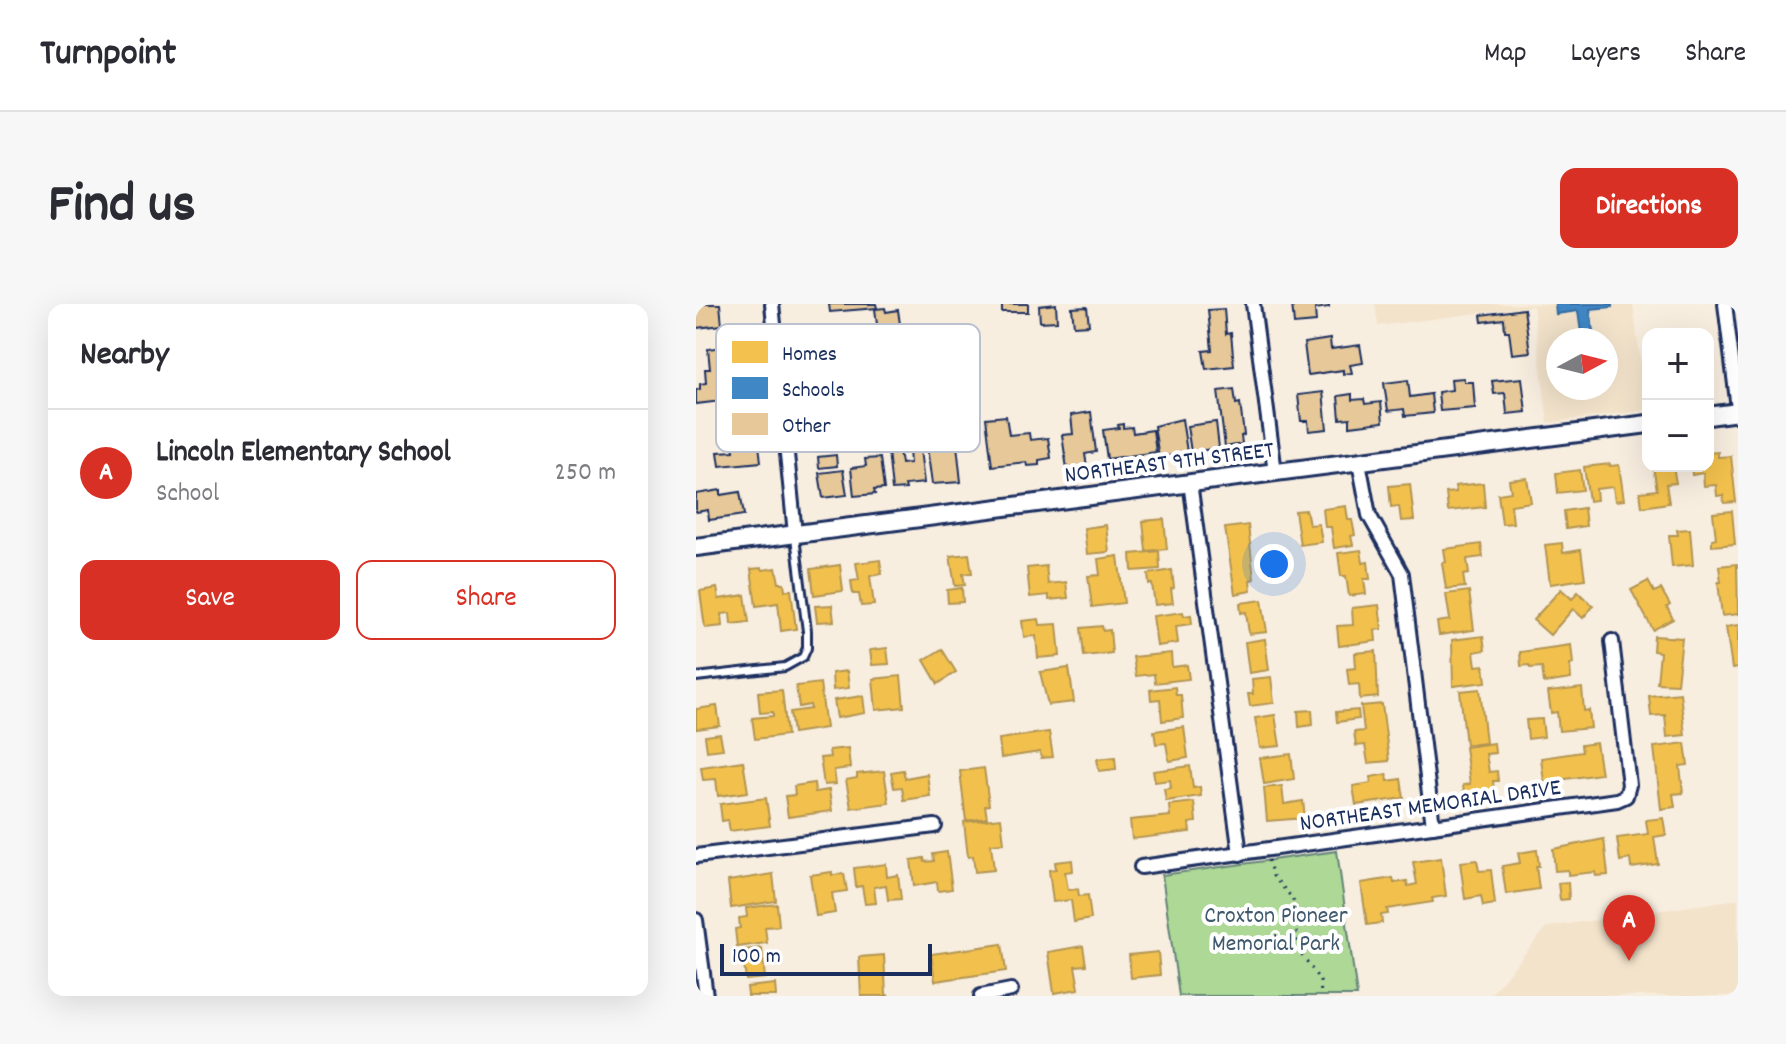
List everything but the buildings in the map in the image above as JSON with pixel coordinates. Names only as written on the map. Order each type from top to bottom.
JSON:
[{"type":"street","points":[[772,304],[774,324]]},
{"type":"street","points":[[1253,304],[1275,472]]},
{"type":"street","points":[[1714,415],[1738,410],[1725,304]]},
{"type":"street","name":"NORTHEAST 9TH STREET","points":[[696,547],[1642,425]]},
{"type":"street","points":[[787,452],[795,534]]},
{"type":"street","points":[[1359,462],[1369,515],[1402,574],[1433,826]]},
{"type":"street","points":[[1190,482],[1240,854]]},
{"type":"street","name":"NORTHEAST MEMORIAL DRIVE","points":[[1141,867],[1617,800],[1626,796],[1629,785],[1612,641]]},
{"type":"street","points":[[696,856],[935,826]]},
{"type":"street","points":[[696,920],[706,996]]},
{"type":"street","points":[[981,996],[1011,990]]},
{"type":"lane","points":[[696,677],[785,667],[803,657],[807,648],[807,631],[795,534]]},
{"type":"path","points":[[1268,860],[1273,876],[1293,899],[1299,950],[1320,981],[1321,996]]},
{"type":"shaded area","points":[[1375,304],[1633,304],[1642,372],[1642,411],[1548,423],[1533,306],[1378,326]]},
{"type":"shaded area","points":[[1738,899],[1738,996],[1480,996],[1491,994],[1547,927]]},
{"type":"green space","name":"Croxton Pioneer Memorial Park","points":[[1337,851],[1357,996],[1179,996],[1162,875]]},
{"type":"place","name":"Lincoln Elementary School","points":[[1629,961]]}]
